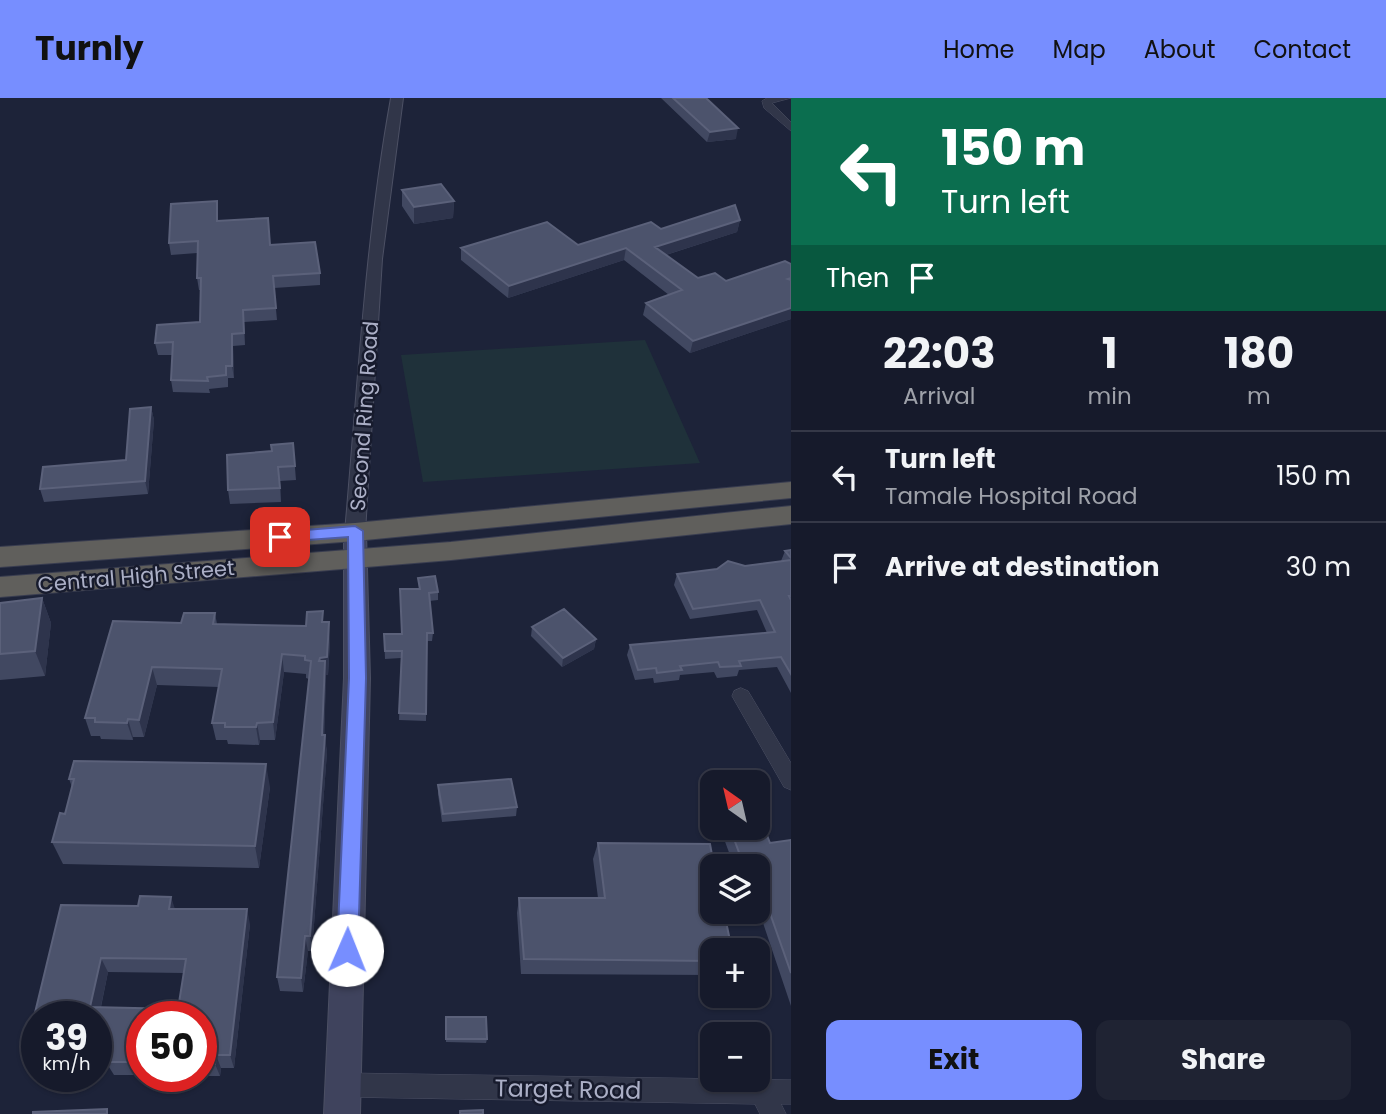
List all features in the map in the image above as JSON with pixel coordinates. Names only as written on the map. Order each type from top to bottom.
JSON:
[{"type":"highway","points":[[355,544],[791,491]]},
{"type":"highway","points":[[0,556],[355,544],[492,547],[791,514]]},
{"type":"highway","name":"Central High Street","points":[[0,587],[355,544]]},
{"type":"main road","name":"Second Ring Road","points":[[342,1114],[351,788],[357,678],[355,544]]},
{"type":"street","name":"Second Ring Road","points":[[355,544],[379,224],[387,151],[397,98]]},
{"type":"street","points":[[786,98],[767,101],[768,106],[791,128]]},
{"type":"street","points":[[741,696],[791,781]]},
{"type":"street","name":"Target Road","points":[[344,1085],[768,1103],[791,1092]]},
{"type":"shaded area","points":[[645,340],[700,463],[423,482],[401,355]]},
{"type":"building","points":[[673,98],[706,98],[738,128],[710,132]]},
{"type":"building","points":[[441,184],[454,201],[414,207],[402,190]]},
{"type":"building","points":[[217,201],[217,221],[268,218],[270,245],[315,242],[320,273],[273,276],[276,308],[243,310],[244,333],[232,334],[232,366],[226,366],[226,375],[207,377],[208,381],[171,380],[173,342],[155,343],[157,325],[200,322],[201,278],[197,278],[198,241],[169,243],[171,204]]},
{"type":"building","points":[[735,205],[740,220],[655,247],[698,278],[715,273],[726,281],[785,261],[791,264],[791,278],[788,279],[791,280],[791,308],[693,341],[646,303],[682,290],[626,248],[509,286],[461,248],[547,222],[578,245],[651,222],[661,229]]},
{"type":"building","points":[[151,407],[145,481],[40,489],[43,467],[126,460],[130,409]]},
{"type":"building","points":[[293,443],[295,466],[278,467],[280,488],[228,490],[227,455],[272,451],[271,445]]},
{"type":"building","points":[[791,560],[791,674],[781,657],[739,661],[741,666],[720,667],[718,662],[680,666],[682,670],[657,673],[656,668],[638,670],[630,645],[775,632],[760,600],[693,609],[677,574],[717,569],[728,561],[745,566]]},
{"type":"building","points":[[435,576],[438,592],[429,593],[433,633],[427,633],[426,714],[399,713],[402,651],[385,651],[384,634],[402,634],[400,589],[420,589],[418,578]]},
{"type":"building","points":[[42,598],[35,651],[0,654],[0,603]]},
{"type":"building","points":[[564,609],[596,639],[563,658],[532,627]]},
{"type":"building","points":[[323,611],[322,622],[329,622],[327,657],[320,658],[319,661],[325,661],[322,735],[325,735],[310,936],[305,936],[301,978],[277,977],[311,661],[305,660],[305,656],[282,654],[273,722],[257,723],[256,727],[225,727],[225,723],[212,723],[222,669],[152,667],[139,720],[128,719],[127,723],[95,722],[95,718],[85,718],[113,621],[181,623],[184,613],[215,613],[213,624],[306,626],[307,612]]},
{"type":"building","points":[[74,761],[266,764],[255,846],[52,842],[60,813],[65,814],[74,779],[69,779]]},
{"type":"building","points":[[511,779],[517,807],[443,814],[438,785]]},
{"type":"building","points":[[734,840],[769,840],[770,843],[791,840],[791,973],[770,913],[770,854],[740,854]]},
{"type":"building","points":[[598,843],[710,844],[712,854],[700,854],[700,924],[727,924],[729,938],[700,938],[700,961],[524,959],[519,898],[605,898]]},
{"type":"building","points":[[140,896],[171,897],[169,909],[247,909],[230,1055],[217,1055],[217,1001],[179,1001],[186,959],[101,958],[91,1001],[38,1001],[61,905],[138,906]]},
{"type":"building","points":[[112,1008],[126,1008],[126,1062],[112,1062]]},
{"type":"building","points":[[446,1017],[486,1017],[487,1039],[446,1039]]},
{"type":"building","points":[[107,1109],[107,1114],[33,1114],[33,1112]]},
{"type":"building","points":[[483,1110],[483,1114],[460,1114],[460,1111]]},
{"type":"route","points":[[280,537],[355,531],[357,678],[347,950]]}]
